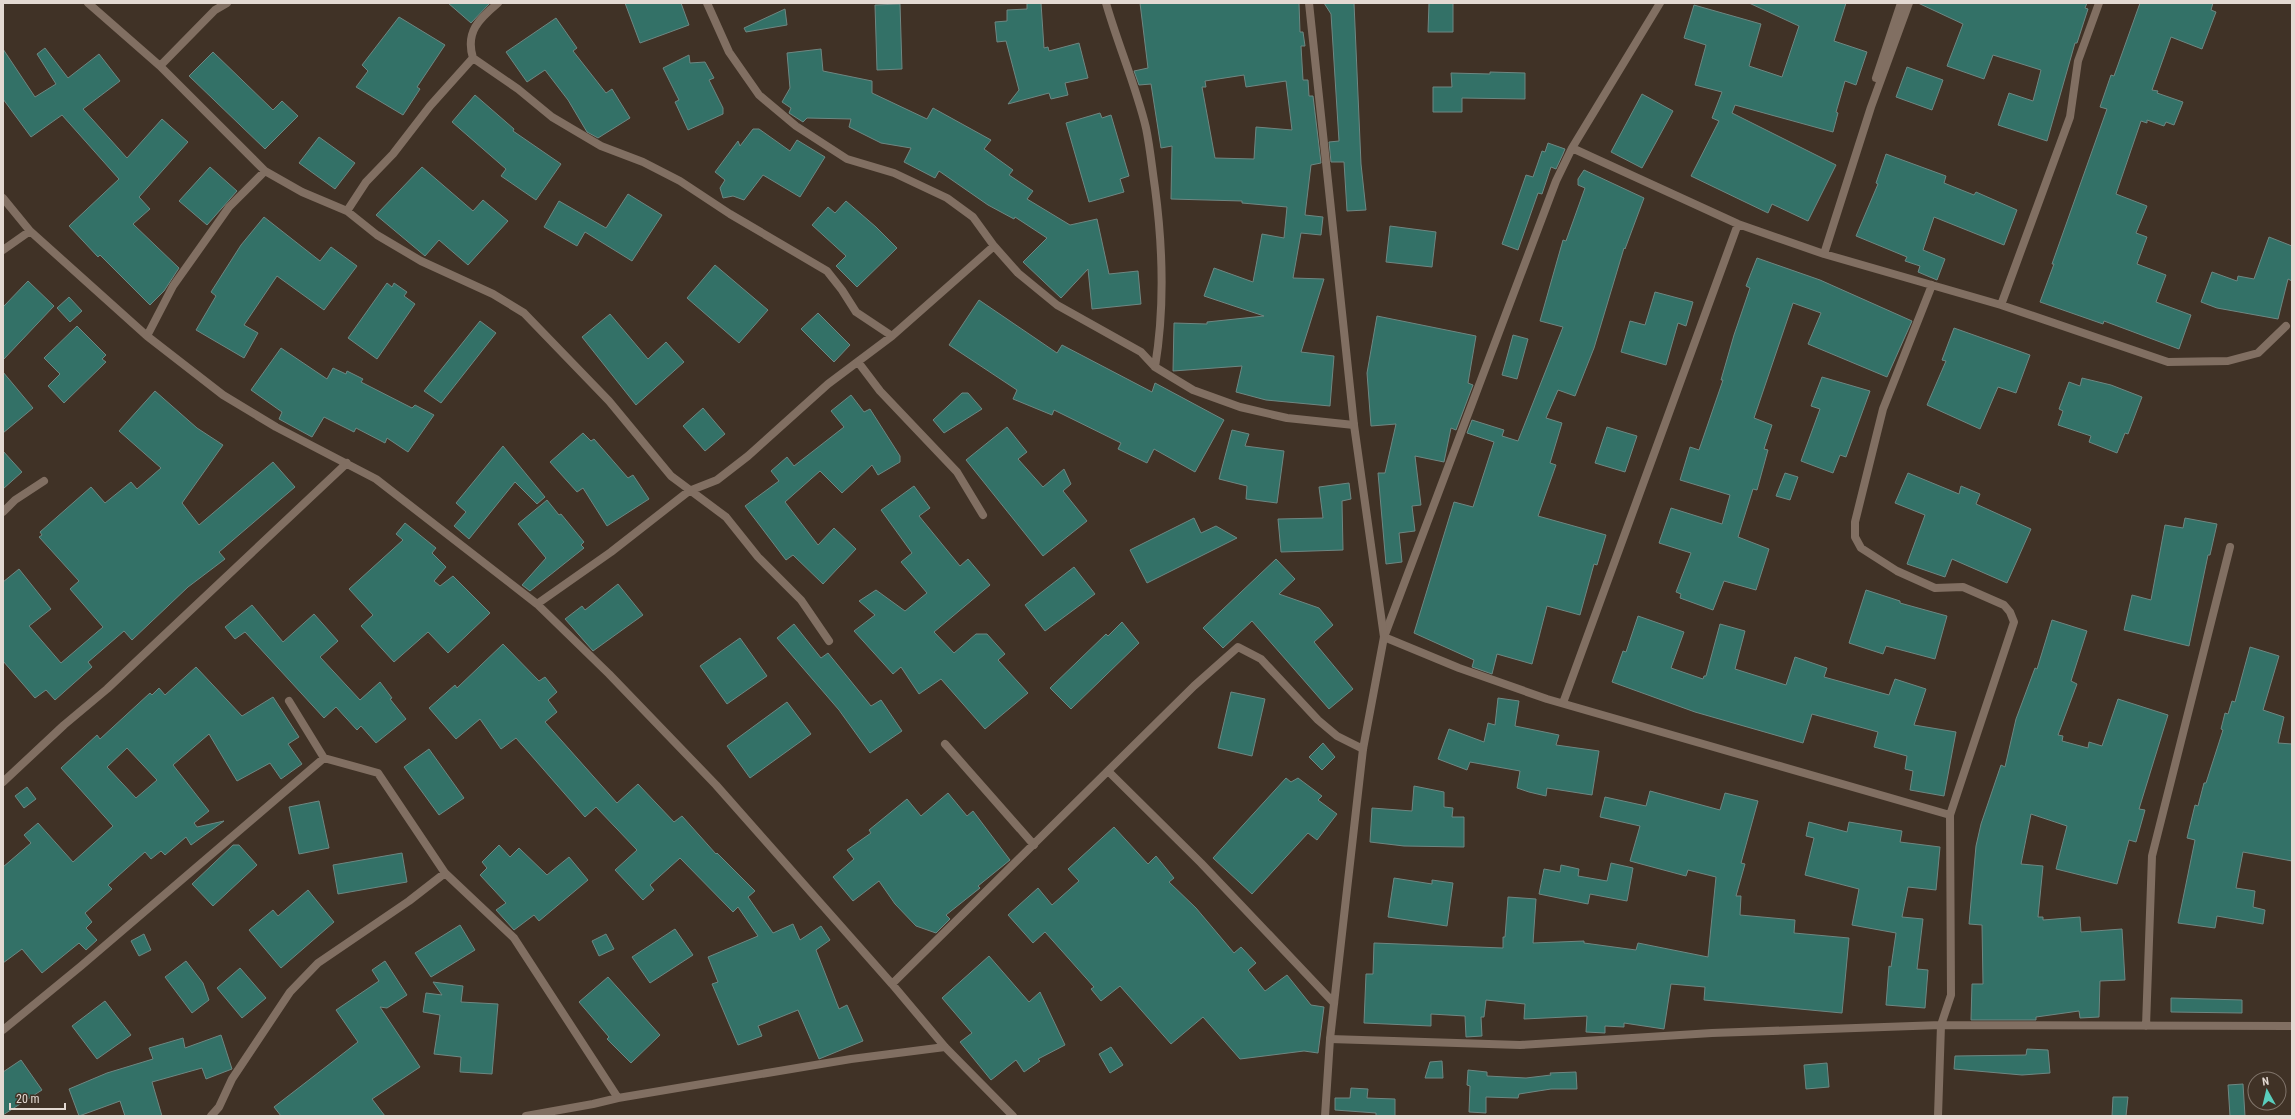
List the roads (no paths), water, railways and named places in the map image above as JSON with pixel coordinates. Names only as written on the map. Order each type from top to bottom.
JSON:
[{"type":"street","points":[[88,3],[160,66],[265,171],[302,192],[347,212],[377,235],[421,261],[494,294],[524,313],[609,401],[671,476],[689,491],[708,502],[726,518],[758,557],[801,600],[829,641]]},
{"type":"street","points":[[160,66],[216,10],[227,3]]},
{"type":"street","points":[[498,3],[477,23],[470,38],[473,58],[518,89],[552,117],[601,146],[643,162],[680,182],[730,214],[827,271],[842,290],[856,312],[892,336]]},
{"type":"street","points":[[707,3],[729,52],[759,96],[796,126],[847,159],[894,173],[947,198],[973,217],[994,246],[1018,273],[1057,305],[1141,352],[1156,367],[1193,390],[1240,407],[1287,418],[1354,425]]},
{"type":"street","points":[[1106,3],[1146,128],[1153,170],[1161,231],[1163,290],[1162,329],[1156,367]]},
{"type":"street","points":[[1309,3],[1354,425],[1384,637]]},
{"type":"street","points":[[1325,1116],[1330,1039],[1362,749],[1384,637],[1556,181],[1572,148],[1660,3]]},
{"type":"street","points":[[1824,254],[1901,3]]},
{"type":"street","points":[[1824,254],[1871,107],[1909,3]]},
{"type":"street","points":[[2001,305],[2070,117],[2078,61],[2099,3]]},
{"type":"street","points":[[347,212],[366,182],[393,154],[430,106],[473,58]]},
{"type":"street","points":[[1572,148],[1738,224],[1824,254],[2001,305],[2168,362],[2228,361],[2258,353],[2286,326]]},
{"type":"street","points":[[147,336],[173,286],[229,206],[265,171]]},
{"type":"street","points":[[3,198],[30,231],[147,336],[223,395],[276,427],[376,479],[537,604],[609,674],[716,785],[892,984],[945,1047],[1013,1116]]},
{"type":"street","points":[[1563,703],[1738,224]]},
{"type":"street","points":[[3,250],[30,231]]},
{"type":"street","points":[[537,604],[611,552],[689,491],[717,480],[748,456],[828,384],[892,336],[994,246]]},
{"type":"street","points":[[1932,286],[1883,409],[1855,522],[1855,537],[1861,548],[1897,571],[1935,588],[1963,588],[2004,605],[2010,612],[2014,622],[1950,815],[1951,996],[1941,1025],[1938,1116]]},
{"type":"street","points":[[858,362],[880,391],[957,472],[983,515]]},
{"type":"street","points":[[3,782],[64,725],[107,689],[347,463]]},
{"type":"street","points":[[3,512],[15,500],[44,481]]},
{"type":"street","points":[[2146,1026],[2152,856],[2230,548]]},
{"type":"street","points":[[1384,637],[1459,668],[1563,703],[1950,815]]},
{"type":"street","points":[[892,984],[1194,686],[1238,647],[1261,659],[1318,720],[1337,736],[1362,749]]},
{"type":"street","points":[[289,701],[324,758],[378,773],[445,873],[514,938],[618,1098]]},
{"type":"street","points":[[944,744],[1034,844]]},
{"type":"street","points":[[3,1030],[81,966],[324,758]]},
{"type":"street","points":[[1108,771],[1201,863],[1334,1003]]},
{"type":"street","points":[[211,1116],[219,1107],[244,1061],[290,992],[318,964],[410,902],[445,873]]},
{"type":"street","points":[[1330,1039],[1520,1045],[1712,1033],[1941,1025],[2292,1026]]},
{"type":"street","points":[[526,1116],[618,1098],[851,1059],[945,1047]]}]
